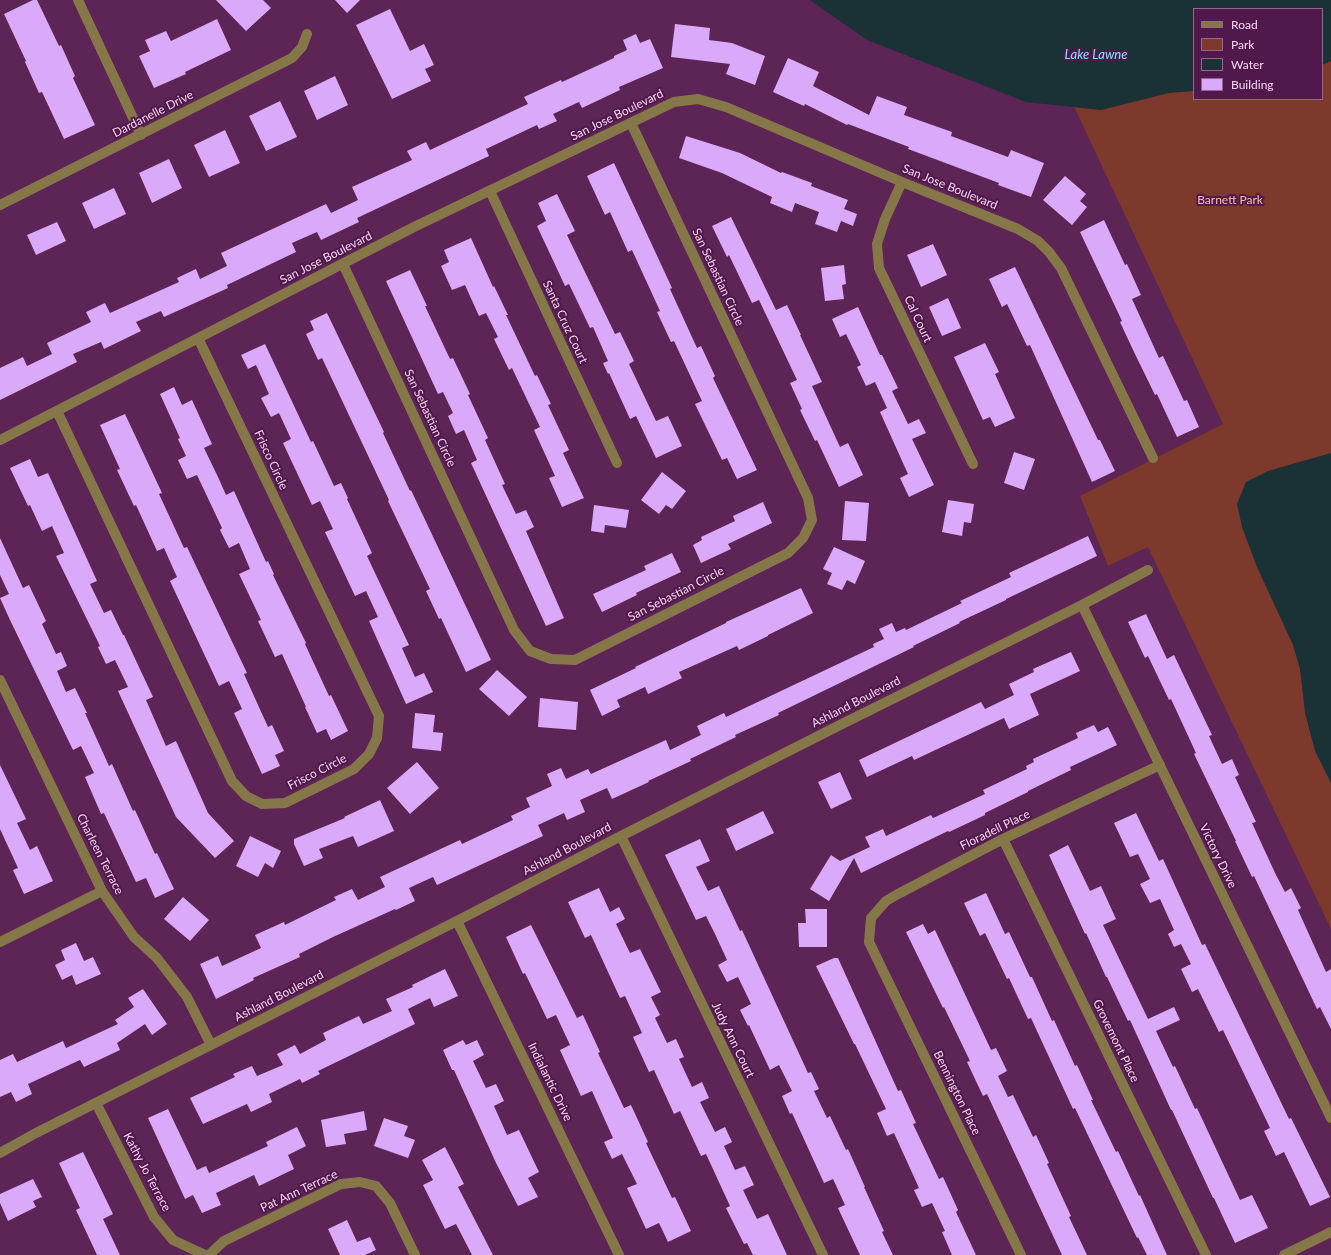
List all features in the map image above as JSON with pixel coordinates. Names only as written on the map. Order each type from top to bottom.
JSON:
[{"type":"street","points":[[78,0],[141,135]]},
{"type":"street","name":"Dardanelle Drive","points":[[0,205],[292,58],[302,47],[307,34]]},
{"type":"street","name":"San Jose Boulevard","points":[[0,440],[343,264],[490,191],[674,102],[698,99],[726,107],[902,182],[1018,229],[1038,241],[1049,252],[1061,268],[1153,458]]},
{"type":"street","name":"San Sebastian Circle","points":[[343,264],[514,630],[530,650],[550,659],[575,660],[788,553],[803,538],[812,520],[808,498],[631,123]]},
{"type":"street","name":"Cal Court","points":[[902,182],[885,219],[877,244],[879,268],[973,464]]},
{"type":"street","name":"Santa Cruz Court","points":[[490,191],[617,463]]},
{"type":"street","name":"Frisco Circle","points":[[57,410],[232,781],[246,796],[262,804],[285,803],[354,769],[369,754],[377,738],[379,716],[198,338]]},
{"type":"street","name":"Ashland Boulevard","points":[[0,1153],[36,1133],[457,921],[844,723],[1082,605],[1148,570]]},
{"type":"street","name":"Victory Drive","points":[[1082,605],[1331,1118]]},
{"type":"street","name":"Charleen Terrace","points":[[0,680],[102,891],[134,937],[157,958],[187,997],[212,1045]]},
{"type":"street","name":"Floradell Place","points":[[869,942],[871,918],[886,900],[1003,839],[1160,765]]},
{"type":"street","name":"Judy Ann Court","points":[[621,836],[823,1255]]},
{"type":"street","name":"Grovemont Place","points":[[1003,839],[1206,1255]]},
{"type":"street","points":[[0,942],[102,891]]},
{"type":"street","name":"Indialantic Drive","points":[[457,921],[619,1255]]},
{"type":"street","name":"Bennington Place","points":[[869,942],[1021,1255]]},
{"type":"street","name":"Kathy Jo Terrace","points":[[96,1103],[154,1217],[173,1240],[205,1255]]},
{"type":"street","name":"Pat Ann Terrace","points":[[209,1255],[224,1241],[341,1184],[360,1182],[376,1186],[390,1203],[415,1255]]},
{"type":"street","points":[[1284,1255],[1331,1232]]},
{"type":"green space","name":"Barnett Park","points":[[1024,0],[1331,0],[1331,929],[1148,547],[1108,566],[1080,496],[1223,424]]},
{"type":"water","name":"Lake Lawne","points":[[810,0],[1331,0],[1331,61],[1323,65],[1323,8],[1193,8],[1193,91],[1169,93],[1101,110],[1026,102],[867,40]]},
{"type":"water","points":[[1331,453],[1331,783],[1315,751],[1305,713],[1300,669],[1293,645],[1257,567],[1242,527],[1237,504],[1246,482],[1268,471]]},
{"type":"building","points":[[33,0],[37,0],[59,46],[61,45],[75,76],[73,78],[95,125],[64,139],[42,92],[39,93],[4,14]]},
{"type":"building","points":[[216,0],[263,0],[271,8],[246,31]]},
{"type":"building","points":[[335,0],[360,0],[347,13]]},
{"type":"building","points":[[390,9],[410,51],[424,44],[434,65],[425,69],[431,81],[392,99],[356,25]]},
{"type":"building","points":[[217,19],[231,50],[185,72],[186,74],[154,88],[139,56],[150,51],[145,40],[166,31],[171,41]]},
{"type":"building","points":[[675,24],[710,28],[709,40],[732,43],[765,56],[755,85],[726,74],[730,64],[671,57]]},
{"type":"building","points":[[636,34],[640,43],[650,39],[663,68],[619,87],[620,90],[582,108],[579,102],[553,114],[557,121],[539,129],[537,125],[486,149],[489,156],[357,218],[359,222],[321,240],[317,232],[292,243],[296,252],[227,285],[228,288],[164,317],[161,311],[136,322],[141,331],[104,349],[101,342],[73,354],[77,362],[0,400],[0,368],[23,357],[27,366],[52,354],[47,343],[91,322],[86,312],[105,303],[110,313],[179,282],[177,278],[196,269],[200,279],[227,266],[221,253],[326,204],[331,213],[358,200],[352,187],[412,160],[407,151],[426,142],[430,150],[528,104],[524,97],[561,80],[562,82],[614,58],[614,56],[627,50],[623,40]]},
{"type":"building","points":[[788,58],[819,72],[813,86],[869,115],[877,96],[907,107],[904,115],[952,132],[951,136],[1008,157],[1011,150],[1044,163],[1031,197],[998,185],[999,183],[908,149],[909,147],[848,124],[847,125],[805,104],[804,106],[773,92]]},
{"type":"building","points":[[335,76],[348,105],[317,120],[304,91]]},
{"type":"building","points":[[280,101],[297,137],[266,151],[249,116]]},
{"type":"building","points":[[225,130],[240,163],[209,177],[194,145]]},
{"type":"building","points":[[686,136],[740,153],[781,173],[782,172],[812,183],[811,186],[848,200],[844,209],[857,214],[853,226],[841,221],[837,232],[815,224],[819,212],[795,203],[792,212],[770,203],[772,197],[722,173],[679,158]]},
{"type":"building","points":[[169,159],[182,188],[152,203],[139,173]]},
{"type":"building","points":[[614,163],[672,288],[670,289],[697,348],[701,346],[715,376],[713,378],[757,470],[737,479],[727,458],[722,460],[695,404],[702,401],[674,341],[671,342],[657,312],[660,311],[632,250],[628,252],[610,212],[605,215],[587,176]]},
{"type":"building","points":[[1065,176],[1086,194],[1080,201],[1087,207],[1072,225],[1043,200]]},
{"type":"building","points":[[114,188],[126,214],[94,229],[82,203]]},
{"type":"building","points":[[557,194],[575,231],[567,235],[615,334],[620,332],[634,361],[629,364],[656,421],[668,416],[682,446],[656,458],[636,416],[630,419],[603,363],[608,361],[593,327],[590,328],[569,284],[565,286],[537,226],[546,221],[538,203]]},
{"type":"building","points":[[731,217],[776,310],[787,305],[822,382],[812,386],[840,447],[848,443],[863,475],[839,487],[817,440],[815,441],[800,410],[802,409],[790,383],[797,380],[759,300],[752,303],[729,255],[727,257],[712,226]]},
{"type":"building","points":[[1104,220],[1141,295],[1132,299],[1159,358],[1163,356],[1184,401],[1187,400],[1199,427],[1177,437],[1157,394],[1155,395],[1134,352],[1120,322],[1122,321],[1080,232]]},
{"type":"building","points":[[57,222],[66,241],[36,255],[27,235]]},
{"type":"building","points":[[471,238],[535,376],[537,375],[551,404],[548,405],[569,450],[563,453],[584,498],[562,507],[549,478],[555,476],[534,430],[540,427],[512,368],[509,370],[494,339],[498,337],[486,313],[479,316],[465,285],[452,290],[441,266],[449,262],[444,250]]},
{"type":"building","points":[[933,244],[947,275],[921,287],[907,255]]},
{"type":"building","points":[[844,265],[846,284],[842,285],[844,299],[825,301],[821,268]]},
{"type":"building","points":[[1015,267],[1098,440],[1100,440],[1115,471],[1092,482],[1030,345],[1027,346],[1007,304],[1002,307],[989,279]]},
{"type":"building","points":[[410,270],[450,359],[453,358],[470,394],[468,395],[488,438],[485,440],[505,484],[502,485],[516,514],[526,510],[534,527],[526,531],[564,618],[546,626],[471,463],[477,460],[464,430],[456,434],[448,416],[453,413],[443,392],[438,394],[386,281]]},
{"type":"building","points":[[948,298],[961,328],[942,336],[929,307]]},
{"type":"building","points":[[858,307],[880,355],[882,355],[898,388],[892,391],[908,424],[919,419],[926,433],[912,439],[934,485],[909,497],[900,478],[908,474],[880,412],[887,408],[875,382],[866,386],[857,367],[861,365],[846,334],[840,337],[832,319]]},
{"type":"building","points":[[327,313],[491,660],[466,672],[441,618],[439,619],[426,591],[430,589],[322,358],[318,360],[306,334],[314,330],[310,321]]},
{"type":"building","points":[[985,343],[999,372],[995,374],[1015,418],[995,427],[990,417],[983,420],[954,357]]},
{"type":"building","points":[[265,344],[311,442],[313,441],[334,486],[341,483],[348,498],[347,499],[372,553],[367,556],[409,645],[402,648],[415,677],[424,673],[433,692],[406,704],[369,621],[378,617],[366,591],[355,596],[325,532],[333,529],[320,501],[312,505],[283,443],[291,439],[279,413],[271,417],[261,398],[269,394],[256,365],[248,369],[241,355]]},
{"type":"building","points":[[174,387],[182,405],[192,400],[212,444],[204,448],[226,495],[234,491],[266,562],[268,561],[274,574],[273,575],[306,643],[305,644],[329,696],[331,695],[348,731],[331,740],[326,729],[317,733],[282,654],[275,657],[258,621],[261,620],[239,574],[250,569],[239,543],[229,548],[220,530],[222,528],[197,475],[187,479],[178,460],[186,456],[178,439],[180,438],[160,394]]},
{"type":"building","points":[[125,414],[162,493],[159,494],[184,548],[187,547],[247,673],[244,674],[268,727],[272,725],[284,751],[275,755],[280,766],[262,774],[234,713],[242,709],[229,681],[219,686],[170,581],[177,577],[164,548],[157,551],[136,505],[134,506],[117,470],[120,469],[100,425]]},
{"type":"building","points":[[1014,452],[1035,459],[1024,490],[1004,483]]},
{"type":"building","points":[[30,459],[38,477],[48,473],[97,581],[90,584],[104,613],[111,610],[153,697],[146,700],[166,746],[176,741],[208,813],[234,841],[215,858],[176,817],[118,691],[128,687],[115,660],[106,664],[98,647],[100,646],[56,556],[64,553],[52,526],[42,531],[10,468]]},
{"type":"building","points":[[662,472],[686,491],[672,509],[666,505],[659,514],[641,500]]},
{"type":"building","points":[[948,500],[974,504],[971,523],[964,522],[962,536],[942,532]]},
{"type":"building","points":[[845,501],[869,503],[866,541],[842,540]]},
{"type":"building","points":[[763,502],[772,523],[728,544],[731,549],[701,563],[693,545],[702,540],[701,537],[735,521],[733,516]]},
{"type":"building","points":[[594,505],[629,510],[626,528],[605,525],[604,533],[591,531]]},
{"type":"building","points":[[1088,536],[1097,556],[959,622],[960,623],[913,646],[914,647],[778,713],[779,715],[735,735],[736,737],[690,759],[691,761],[648,781],[649,782],[612,799],[607,788],[580,800],[585,812],[567,820],[564,813],[538,825],[543,836],[437,885],[433,877],[409,888],[415,901],[333,937],[299,954],[300,957],[253,978],[254,980],[216,999],[200,964],[218,956],[222,966],[261,948],[255,935],[284,922],[285,925],[336,900],[334,897],[352,889],[358,900],[385,887],[380,877],[460,840],[462,844],[513,820],[511,816],[530,807],[526,798],[552,786],[547,774],[561,768],[566,779],[588,769],[591,774],[666,740],[670,750],[701,735],[697,726],[724,713],[726,717],[874,647],[873,644],[884,639],[879,629],[892,623],[896,632],[905,628],[906,630],[962,603],[960,601],[1011,577],[1009,573]]},
{"type":"building","points":[[0,538],[23,588],[29,585],[46,621],[42,624],[56,654],[61,652],[67,666],[57,671],[66,692],[75,688],[109,766],[112,764],[133,811],[135,810],[155,854],[157,853],[174,889],[155,898],[146,878],[136,882],[104,813],[101,814],[85,777],[94,773],[81,746],[73,750],[0,598],[9,594],[0,575]]},
{"type":"building","points":[[834,547],[865,561],[855,584],[847,580],[842,590],[827,584],[832,573],[823,569]]},
{"type":"building","points":[[672,553],[681,572],[636,593],[637,595],[602,612],[593,594],[646,570],[644,566]]},
{"type":"building","points":[[801,588],[813,613],[739,650],[737,646],[679,672],[682,678],[648,694],[645,687],[617,700],[620,707],[602,716],[590,690],[726,622]]},
{"type":"building","points":[[1146,614],[1167,659],[1174,655],[1212,735],[1209,736],[1222,764],[1232,759],[1239,775],[1235,777],[1256,822],[1252,823],[1276,875],[1285,892],[1291,888],[1301,908],[1298,910],[1326,972],[1331,969],[1331,1029],[1320,1007],[1317,1009],[1254,876],[1252,877],[1194,754],[1196,753],[1171,699],[1169,700],[1148,656],[1145,658],[1128,622]]},
{"type":"building","points":[[1071,652],[1080,671],[1030,694],[1039,715],[1009,729],[1004,718],[914,760],[912,756],[867,777],[859,760],[981,702],[985,709],[1014,695],[1009,684],[1034,672],[1033,669]]},
{"type":"building","points":[[497,670],[527,697],[509,716],[479,689]]},
{"type":"building","points":[[540,698],[578,702],[576,730],[538,727]]},
{"type":"building","points":[[415,713],[435,715],[433,732],[443,733],[441,751],[412,748]]},
{"type":"building","points":[[1094,725],[1098,732],[1108,727],[1117,745],[1070,767],[1071,770],[985,813],[985,815],[861,873],[854,858],[829,901],[810,889],[831,855],[840,861],[870,847],[865,837],[883,829],[886,836],[931,815],[933,818],[985,794],[983,790],[1027,769],[1026,766],[1034,762],[1033,759],[1078,738],[1076,733]]},
{"type":"building","points":[[417,762],[439,788],[410,814],[387,788]]},
{"type":"building","points":[[0,765],[26,819],[17,823],[30,850],[37,846],[53,881],[24,894],[13,870],[18,868],[0,829]]},
{"type":"building","points":[[840,772],[852,799],[831,809],[818,782]]},
{"type":"building","points":[[380,800],[394,831],[358,847],[353,836],[319,849],[323,858],[304,866],[294,844],[294,839],[345,818],[344,817]]},
{"type":"building","points":[[763,811],[774,833],[736,851],[726,829]]},
{"type":"building","points":[[1136,813],[1159,861],[1163,859],[1202,945],[1205,944],[1289,1119],[1291,1118],[1330,1197],[1310,1206],[1284,1152],[1276,1156],[1264,1131],[1270,1128],[1223,1030],[1219,1032],[1198,989],[1192,992],[1181,969],[1191,964],[1181,944],[1174,947],[1168,934],[1174,930],[1160,899],[1150,903],[1140,884],[1150,879],[1138,854],[1130,857],[1114,823]]},
{"type":"building","points":[[250,836],[281,851],[273,868],[265,863],[258,877],[236,866]]},
{"type":"building","points":[[700,839],[710,861],[696,867],[708,891],[719,886],[740,931],[742,930],[808,1073],[811,1072],[819,1089],[814,1091],[827,1118],[830,1116],[846,1150],[848,1149],[893,1255],[860,1255],[838,1208],[845,1205],[833,1179],[824,1183],[792,1113],[790,1114],[782,1096],[792,1091],[779,1065],[770,1070],[749,1025],[748,1026],[740,1010],[751,1004],[738,977],[727,982],[718,965],[727,960],[715,934],[706,916],[696,920],[665,855]]},
{"type":"building","points":[[1068,845],[1090,891],[1101,886],[1116,919],[1103,925],[1148,1019],[1174,1007],[1180,1020],[1156,1031],[1173,1067],[1175,1066],[1195,1109],[1197,1108],[1240,1200],[1252,1195],[1268,1228],[1235,1243],[1171,1110],[1130,1020],[1128,1021],[1106,977],[1049,855]]},
{"type":"building","points":[[599,888],[610,912],[619,907],[625,919],[616,924],[630,953],[640,949],[661,992],[651,997],[660,1015],[655,1018],[667,1043],[676,1039],[684,1057],[679,1059],[692,1087],[702,1082],[709,1098],[700,1102],[715,1132],[725,1127],[732,1142],[724,1146],[735,1170],[745,1166],[754,1185],[743,1190],[757,1219],[768,1214],[787,1255],[753,1255],[747,1243],[744,1244],[726,1208],[730,1206],[706,1154],[701,1156],[680,1111],[674,1114],[654,1070],[649,1072],[633,1037],[642,1033],[625,996],[620,998],[591,935],[585,938],[568,902]]},
{"type":"building","points":[[986,893],[1005,934],[1009,932],[1052,1021],[1054,1020],[1075,1066],[1077,1065],[1093,1100],[1091,1100],[1116,1152],[1118,1151],[1139,1196],[1140,1195],[1167,1255],[1147,1255],[1138,1237],[1137,1238],[1075,1108],[1073,1109],[1031,1018],[1028,1019],[1009,978],[1007,979],[985,933],[980,936],[964,903]]},
{"type":"building","points":[[183,897],[209,920],[190,941],[164,919]]},
{"type":"building","points":[[805,909],[827,909],[827,947],[799,947],[798,923],[806,923]]},
{"type":"building","points":[[923,924],[928,934],[935,930],[991,1050],[996,1048],[1007,1071],[998,1076],[1008,1097],[1013,1095],[1033,1137],[1036,1135],[1049,1163],[1047,1164],[1071,1216],[1069,1217],[1087,1255],[1062,1255],[987,1094],[983,1096],[967,1062],[970,1061],[906,932]]},
{"type":"building","points":[[531,925],[577,1018],[583,1015],[600,1052],[598,1053],[624,1108],[631,1105],[648,1142],[646,1143],[672,1198],[675,1197],[691,1231],[668,1242],[659,1223],[646,1229],[627,1188],[637,1184],[622,1154],[612,1159],[604,1142],[613,1138],[592,1091],[581,1096],[560,1050],[570,1045],[556,1015],[547,1019],[525,973],[523,974],[506,937]]},
{"type":"building","points":[[76,943],[84,961],[93,957],[101,974],[76,985],[72,975],[62,980],[55,965],[65,960],[61,950]]},
{"type":"building","points":[[834,958],[838,958],[898,1091],[901,1090],[916,1123],[913,1124],[939,1179],[943,1177],[958,1210],[956,1212],[976,1255],[952,1255],[942,1232],[945,1231],[932,1203],[922,1207],[914,1190],[919,1188],[894,1133],[887,1136],[877,1113],[886,1109],[816,966]]},
{"type":"building","points":[[445,969],[458,996],[434,1007],[430,998],[408,1009],[415,1024],[318,1071],[320,1074],[302,1083],[300,1079],[269,1094],[272,1102],[251,1112],[247,1104],[203,1124],[190,1098],[235,1077],[233,1074],[252,1066],[257,1076],[283,1065],[277,1054],[295,1045],[300,1054],[326,1040],[323,1033],[359,1016],[363,1024],[392,1011],[386,999],[413,987],[412,985]]},
{"type":"building","points":[[143,989],[167,1024],[152,1035],[145,1024],[117,1043],[120,1050],[84,1067],[80,1060],[28,1084],[32,1094],[16,1102],[11,1092],[0,1097],[0,1060],[13,1054],[17,1062],[63,1041],[66,1048],[118,1024],[115,1020],[134,1007],[128,998]]},
{"type":"building","points":[[463,1040],[466,1045],[477,1040],[484,1055],[473,1061],[486,1088],[496,1084],[504,1101],[494,1106],[507,1135],[519,1130],[539,1172],[528,1178],[538,1197],[518,1206],[496,1163],[454,1070],[452,1070],[443,1050]]},
{"type":"building","points":[[168,1109],[197,1170],[206,1166],[209,1173],[268,1146],[266,1142],[297,1127],[306,1146],[288,1155],[294,1169],[259,1186],[254,1175],[216,1193],[221,1205],[202,1213],[193,1195],[185,1199],[148,1118]]},
{"type":"building","points":[[364,1111],[367,1130],[344,1134],[346,1144],[326,1147],[321,1120]]},
{"type":"building","points":[[384,1118],[408,1126],[404,1136],[415,1140],[408,1158],[374,1146]]},
{"type":"building","points":[[445,1147],[464,1184],[458,1187],[493,1255],[472,1255],[456,1224],[445,1229],[423,1185],[433,1180],[422,1160]]},
{"type":"building","points":[[83,1152],[113,1214],[103,1219],[120,1255],[97,1255],[76,1210],[80,1208],[59,1163]]},
{"type":"building","points":[[33,1179],[42,1197],[33,1201],[36,1207],[8,1221],[0,1203],[0,1194]]},
{"type":"building","points":[[347,1220],[357,1242],[370,1237],[376,1250],[365,1255],[340,1255],[328,1229]]}]
